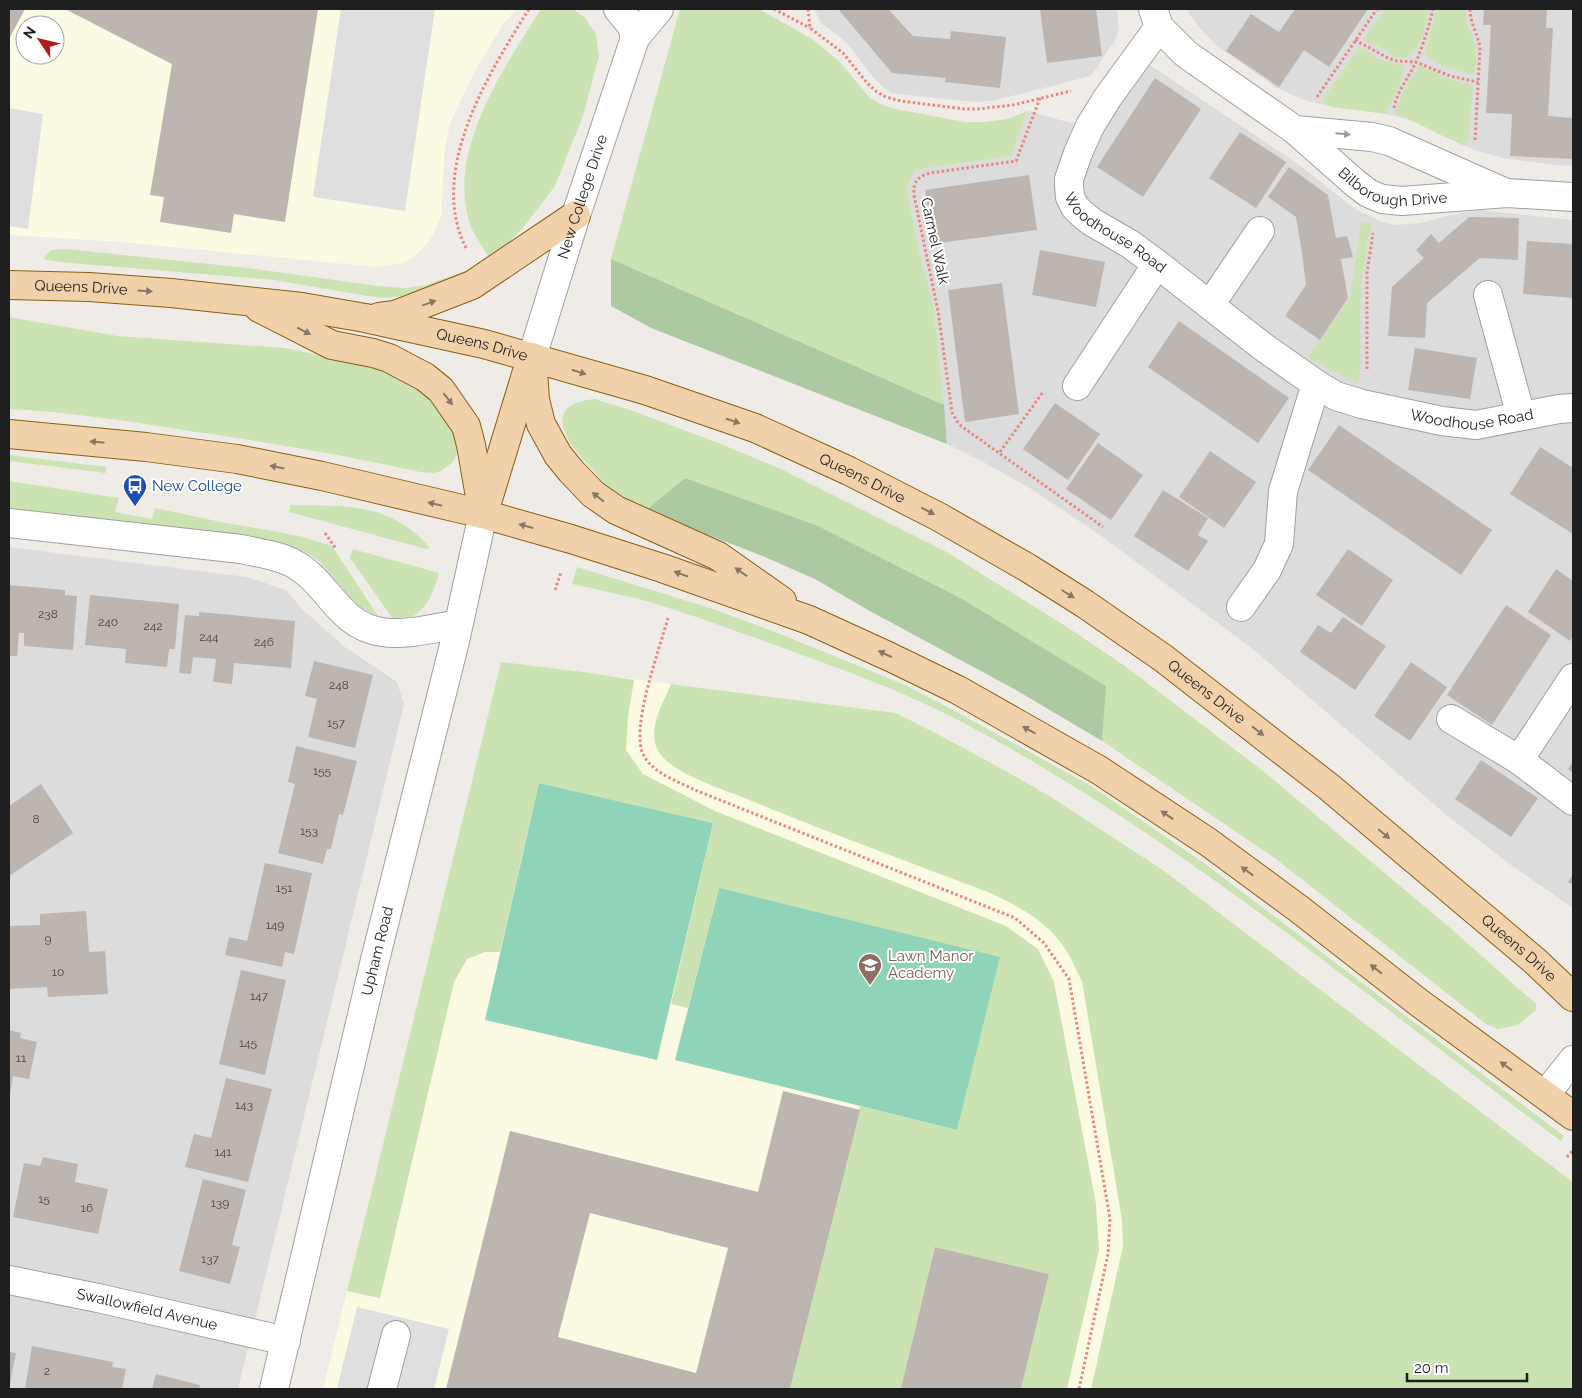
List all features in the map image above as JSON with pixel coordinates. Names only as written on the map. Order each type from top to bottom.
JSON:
[{"type":"main road","points":[[365,318],[395,315],[454,293],[484,278],[576,214]]},
{"type":"main road","name":"Queens Drive","points":[[9,285],[89,287],[245,301],[302,307],[365,318],[461,338],[532,358],[644,390],[755,428],[849,471],[939,517],[1028,568],[1085,604],[1220,701],[1329,787],[1535,960],[1573,997]]},
{"type":"main road","points":[[245,301],[332,345],[373,352],[395,360],[425,377],[441,390],[466,426],[483,514]]},
{"type":"main road","points":[[483,514],[532,358]]},
{"type":"main road","points":[[532,358],[535,400],[541,424],[558,455],[593,494],[616,510],[718,556],[809,620]]},
{"type":"main road","points":[[9,434],[146,447],[237,460],[322,476],[483,514],[572,539],[662,568],[809,620],[958,690],[1099,770],[1208,842],[1299,909],[1418,1002],[1573,1116]]},
{"type":"street","points":[[618,9],[632,26],[635,38]]},
{"type":"street","name":"New College Drive","points":[[532,358],[576,214],[635,38],[659,9]]},
{"type":"street","name":"Woodhouse Road","points":[[1156,18],[1090,126],[1078,152],[1069,179],[1070,197],[1075,207],[1092,222],[1130,244],[1157,264],[1262,346],[1336,396],[1362,404],[1442,421],[1476,425],[1573,408]]},
{"type":"street","name":"Bilborough Drive","points":[[1156,18],[1186,54],[1295,130],[1355,183],[1368,193],[1382,200],[1402,201],[1507,194],[1573,197]]},
{"type":"street","name":"Bilborough Drive","points":[[1295,130],[1372,136],[1389,141],[1507,194]]},
{"type":"street","points":[[1210,305],[1260,231]]},
{"type":"street","points":[[1077,386],[1157,264]]},
{"type":"street","points":[[1488,295],[1521,416]]},
{"type":"street","points":[[1242,607],[1267,570],[1278,544],[1283,492],[1316,384]]},
{"type":"street","name":"Upham Road","points":[[274,1389],[483,514]]},
{"type":"street","points":[[9,523],[241,549],[268,555],[295,564],[309,575],[353,622],[367,628],[382,633],[407,632],[458,624]]},
{"type":"street","points":[[1519,760],[1573,678]]},
{"type":"street","points":[[1451,719],[1519,760],[1573,800]]},
{"type":"street","points":[[1546,1095],[1573,1060]]},
{"type":"street","name":"Swallowfield Avenue","points":[[9,1280],[98,1298],[286,1341]]},
{"type":"street","points":[[382,1389],[396,1335]]},
{"type":"path","points":[[484,278],[465,245],[458,224],[453,184],[454,170],[462,141],[482,91],[529,9]]},
{"type":"path","points":[[774,9],[810,28],[843,53],[867,83],[877,92],[886,97],[901,101],[965,109],[1013,105],[1069,91],[1108,97]]},
{"type":"path","points":[[808,9],[810,28]]},
{"type":"path","points":[[1295,130],[1378,9]]},
{"type":"path","points":[[1389,141],[1395,104],[1416,62],[1427,32],[1432,9]]},
{"type":"path","points":[[1470,9],[1471,21],[1479,40],[1480,48],[1473,178]]},
{"type":"path","points":[[1355,40],[1388,58],[1397,61],[1416,62],[1450,76],[1478,82]]},
{"type":"path","name":"Carmel Walk","points":[[1040,98],[1016,161],[930,172],[917,179],[914,186],[914,195],[938,311],[952,412],[956,420],[961,426],[1103,527]]},
{"type":"path","points":[[1362,404],[1367,363],[1367,273],[1372,239],[1382,200]]},
{"type":"path","points":[[1000,452],[1056,374],[1077,386]]},
{"type":"path","points":[[668,618],[643,707],[640,736],[644,756],[660,773],[695,790],[1015,918],[1044,943],[1069,979],[1110,1218],[1108,1254],[1079,1389]]},
{"type":"path","points":[[1567,1157],[1573,1149]]},
{"type":"shaded area","points":[[9,9],[516,9],[504,23],[476,69],[450,123],[445,148],[441,217],[430,240],[416,255],[404,263],[375,267],[121,242],[9,235]]},
{"type":"shaded area","points":[[341,9],[435,9],[405,211],[313,197]]},
{"type":"shaded area","points":[[814,9],[1117,9],[1119,30],[1115,40],[1091,76],[996,100],[978,102],[892,93],[873,77],[846,42],[821,23]]},
{"type":"shaded area","points":[[1186,9],[1573,9],[1573,166],[1503,158],[1462,145],[1406,118],[1369,111],[1338,108],[1304,100],[1275,87],[1216,45],[1198,26]]},
{"type":"shaded area","points":[[1147,63],[1298,164],[1355,209],[1382,222],[1395,225],[1420,223],[1480,210],[1573,220],[1573,908],[1508,863],[1449,817],[1254,650],[1100,535],[1028,487],[947,444],[934,308],[918,246],[907,187],[915,170],[1012,156],[1027,111],[1101,131]]},
{"type":"shaded area","points":[[9,108],[43,114],[28,229],[9,226]]},
{"type":"shaded area","points":[[9,547],[247,577],[286,590],[302,609],[345,647],[397,682],[404,704],[238,1389],[9,1389]]},
{"type":"shaded area","name":"Lawn Manor Academy","points":[[501,662],[896,713],[1051,797],[1163,870],[1573,1182],[1573,1389],[323,1389]]},
{"type":"shaded area","points":[[357,1307],[449,1329],[434,1389],[337,1389]]},
{"type":"green space","points":[[541,9],[573,9],[585,18],[596,34],[599,56],[583,116],[555,186],[523,228],[503,248],[489,258],[470,224],[465,196],[466,168],[472,139],[496,84]]},
{"type":"green space","points":[[680,9],[759,9],[812,39],[839,61],[869,97],[882,105],[965,122],[1008,119],[1027,111],[1012,156],[915,170],[907,187],[918,246],[934,308],[944,405],[611,259]]},
{"type":"green space","points":[[1388,9],[1429,9],[1420,42],[1407,57],[1395,57],[1377,45],[1363,40],[1376,20]]},
{"type":"green space","points":[[1436,9],[1466,9],[1467,21],[1476,52],[1473,75],[1443,66],[1425,56]]},
{"type":"green space","points":[[1359,46],[1375,57],[1403,66],[1404,68],[1401,81],[1386,114],[1332,107],[1323,100]]},
{"type":"green space","points":[[1422,65],[1449,79],[1473,86],[1468,140],[1464,145],[1415,122],[1394,115],[1403,91]]},
{"type":"green space","points":[[1361,222],[1371,224],[1362,283],[1359,385],[1307,358],[1350,298]]},
{"type":"green space","points":[[66,249],[248,268],[377,286],[406,288],[426,285],[465,271],[467,274],[408,295],[388,298],[275,280],[59,262],[43,259],[51,250]]},
{"type":"green space","points":[[611,259],[944,405],[947,444],[651,328],[611,306]]},
{"type":"green space","points":[[9,317],[117,336],[285,348],[353,362],[393,373],[413,382],[432,398],[455,431],[457,454],[453,462],[441,471],[433,473],[420,472],[305,449],[144,424],[32,410],[9,409]]},
{"type":"green space","points":[[595,399],[721,444],[781,469],[945,551],[1064,625],[1125,666],[1263,771],[1448,926],[1536,1004],[1536,1010],[1518,1025],[1498,1029],[1486,1024],[1276,859],[1102,741],[1105,686],[957,596],[816,525],[685,478],[645,511],[622,499],[609,488],[582,458],[567,436],[563,426],[563,416],[567,408],[578,402]]},
{"type":"green space","points":[[9,455],[106,467],[106,473],[9,461]]},
{"type":"green space","points":[[685,478],[816,525],[957,596],[1106,686],[1102,741],[1016,690],[868,610],[815,579],[760,555],[645,511]]},
{"type":"green space","points":[[9,481],[119,498],[115,512],[152,519],[155,508],[300,536],[332,546],[378,616],[365,610],[345,592],[320,563],[298,549],[257,540],[164,526],[9,510]]},
{"type":"green space","points":[[290,505],[348,507],[383,514],[415,533],[430,548],[426,549],[289,512]]},
{"type":"green space","points":[[353,549],[439,573],[428,601],[412,617],[393,619],[350,558]]},
{"type":"green space","points":[[577,567],[710,608],[773,631],[905,685],[1091,786],[1204,863],[1564,1136],[1561,1141],[1195,866],[1119,815],[1042,767],[941,711],[853,674],[667,607],[572,584]]},
{"type":"green space","points":[[501,662],[634,680],[628,717],[626,750],[643,774],[715,811],[1006,926],[1038,949],[1054,982],[1096,1204],[1099,1250],[1067,1389],[1021,1389],[1049,1274],[935,1247],[901,1389],[790,1389],[860,1106],[957,1130],[719,888],[688,1008],[671,1004],[713,823],[539,783],[500,952],[485,952],[467,959],[454,982],[380,1298],[347,1291]]},
{"type":"green space","points":[[671,684],[896,713],[1006,771],[1051,797],[1163,870],[1573,1182],[1573,1389],[1091,1389],[1123,1246],[1122,1220],[1082,981],[1067,951],[1057,937],[1040,921],[1011,903],[990,893],[710,785],[668,762],[656,747],[654,729],[659,710]]},
{"type":"green space","points":[[539,783],[713,823],[657,1060],[485,1020]]},
{"type":"green space","points":[[719,888],[1000,957],[957,1130],[675,1060]]},
{"type":"building","points":[[9,9],[25,9],[22,15],[15,15],[15,28],[9,39]]},
{"type":"building","points":[[65,9],[318,9],[285,222],[234,214],[231,233],[160,222],[164,197],[150,195],[172,64]]},
{"type":"building","points":[[838,9],[888,9],[913,36],[950,39],[951,31],[1006,37],[1000,88],[945,82],[946,78],[892,73]]},
{"type":"building","points":[[1040,9],[1096,9],[1102,56],[1047,63]]},
{"type":"building","points":[[1295,9],[1368,9],[1329,67],[1304,50],[1279,87],[1226,51],[1251,14],[1279,32]]},
{"type":"building","points":[[1484,9],[1547,9],[1546,28],[1553,28],[1548,116],[1573,118],[1573,159],[1510,156],[1512,114],[1486,113],[1491,25],[1483,25]]},
{"type":"building","points":[[1155,78],[1201,109],[1143,197],[1097,167]]},
{"type":"building","points":[[1240,132],[1286,162],[1256,208],[1209,178]]},
{"type":"building","points":[[1289,167],[1328,195],[1336,238],[1347,236],[1353,257],[1341,259],[1348,298],[1320,340],[1285,316],[1306,285],[1302,253],[1296,217],[1268,197]]},
{"type":"building","points":[[1029,175],[1037,230],[932,244],[925,190]]},
{"type":"building","points":[[1469,217],[1519,218],[1518,260],[1480,258],[1427,303],[1425,338],[1388,336],[1392,287],[1424,258],[1416,250],[1431,234],[1439,243]]},
{"type":"building","points":[[1527,241],[1573,244],[1573,298],[1523,294]]},
{"type":"building","points":[[1040,250],[1105,262],[1096,307],[1032,295]]},
{"type":"building","points":[[1002,283],[1019,414],[965,422],[948,290]]},
{"type":"building","points":[[1179,321],[1289,398],[1258,443],[1148,367]]},
{"type":"building","points":[[1415,348],[1477,358],[1470,399],[1408,390]]},
{"type":"building","points":[[1055,403],[1100,434],[1068,480],[1023,449]]},
{"type":"building","points":[[1339,425],[1492,530],[1461,575],[1308,470]]},
{"type":"building","points":[[1098,443],[1143,475],[1111,520],[1066,489]]},
{"type":"building","points":[[1540,447],[1573,468],[1573,534],[1510,494]]},
{"type":"building","points":[[1210,451],[1256,482],[1224,528],[1179,497]]},
{"type":"building","points":[[1163,490],[1208,518],[1198,535],[1208,541],[1188,571],[1134,536]]},
{"type":"building","points":[[1348,549],[1393,580],[1362,626],[1316,595]]},
{"type":"building","points":[[1556,569],[1573,581],[1573,636],[1570,641],[1528,612]]},
{"type":"building","points":[[9,585],[65,590],[65,595],[77,596],[73,650],[24,646],[24,633],[19,633],[17,656],[9,656]]},
{"type":"building","points":[[90,595],[179,604],[175,649],[169,649],[167,667],[125,663],[126,649],[85,645]]},
{"type":"building","points":[[1506,605],[1551,635],[1492,725],[1447,695]]},
{"type":"building","points":[[199,612],[295,621],[291,668],[234,663],[232,684],[213,682],[216,659],[193,657],[191,674],[179,673],[185,615],[199,616]]},
{"type":"building","points":[[1343,617],[1386,646],[1355,690],[1300,652],[1318,625],[1331,633]]},
{"type":"building","points":[[314,661],[373,675],[355,748],[308,737],[317,699],[305,696]]},
{"type":"building","points":[[1411,662],[1447,687],[1410,741],[1374,716]]},
{"type":"building","points":[[296,746],[357,761],[343,815],[339,814],[331,849],[327,849],[323,864],[278,853],[295,784],[288,782]]},
{"type":"building","points":[[1481,760],[1538,798],[1511,837],[1455,799]]},
{"type":"building","points":[[1573,761],[1573,773],[1568,769]]},
{"type":"building","points":[[41,784],[73,833],[9,876],[9,806]]},
{"type":"building","points":[[265,863],[312,873],[294,954],[285,952],[282,967],[225,955],[229,937],[247,941]]},
{"type":"building","points":[[1573,874],[1573,885],[1568,882]]},
{"type":"building","points":[[86,911],[89,952],[105,951],[108,994],[48,997],[47,987],[9,989],[9,926],[40,925],[40,914]]},
{"type":"building","points":[[241,970],[286,980],[265,1075],[219,1064]]},
{"type":"building","points":[[9,1030],[21,1033],[20,1038],[37,1042],[29,1079],[13,1076],[10,1094]]},
{"type":"building","points":[[226,1078],[272,1089],[248,1182],[185,1167],[194,1134],[211,1138]]},
{"type":"building","points":[[783,1091],[860,1110],[790,1389],[446,1389],[510,1131],[758,1192]],"holes":[[[590,1213],[728,1248],[696,1373],[558,1337]]]},
{"type":"building","points":[[43,1157],[78,1164],[75,1182],[108,1189],[98,1234],[13,1217],[24,1163],[40,1166]]},
{"type":"building","points":[[203,1179],[246,1190],[232,1245],[240,1247],[230,1284],[179,1271]]},
{"type":"building","points":[[935,1247],[1049,1274],[1021,1389],[901,1388]]},
{"type":"building","points":[[32,1346],[113,1362],[112,1367],[126,1369],[122,1389],[25,1389]]},
{"type":"building","points":[[9,1352],[16,1353],[10,1384],[9,1384]]},
{"type":"building","points":[[156,1374],[200,1385],[199,1389],[152,1389]]},
{"type":"place","name":"New College","points":[[135,507]]},
{"type":"place","name":"Lawn Manor Academy","points":[[870,986]]}]
